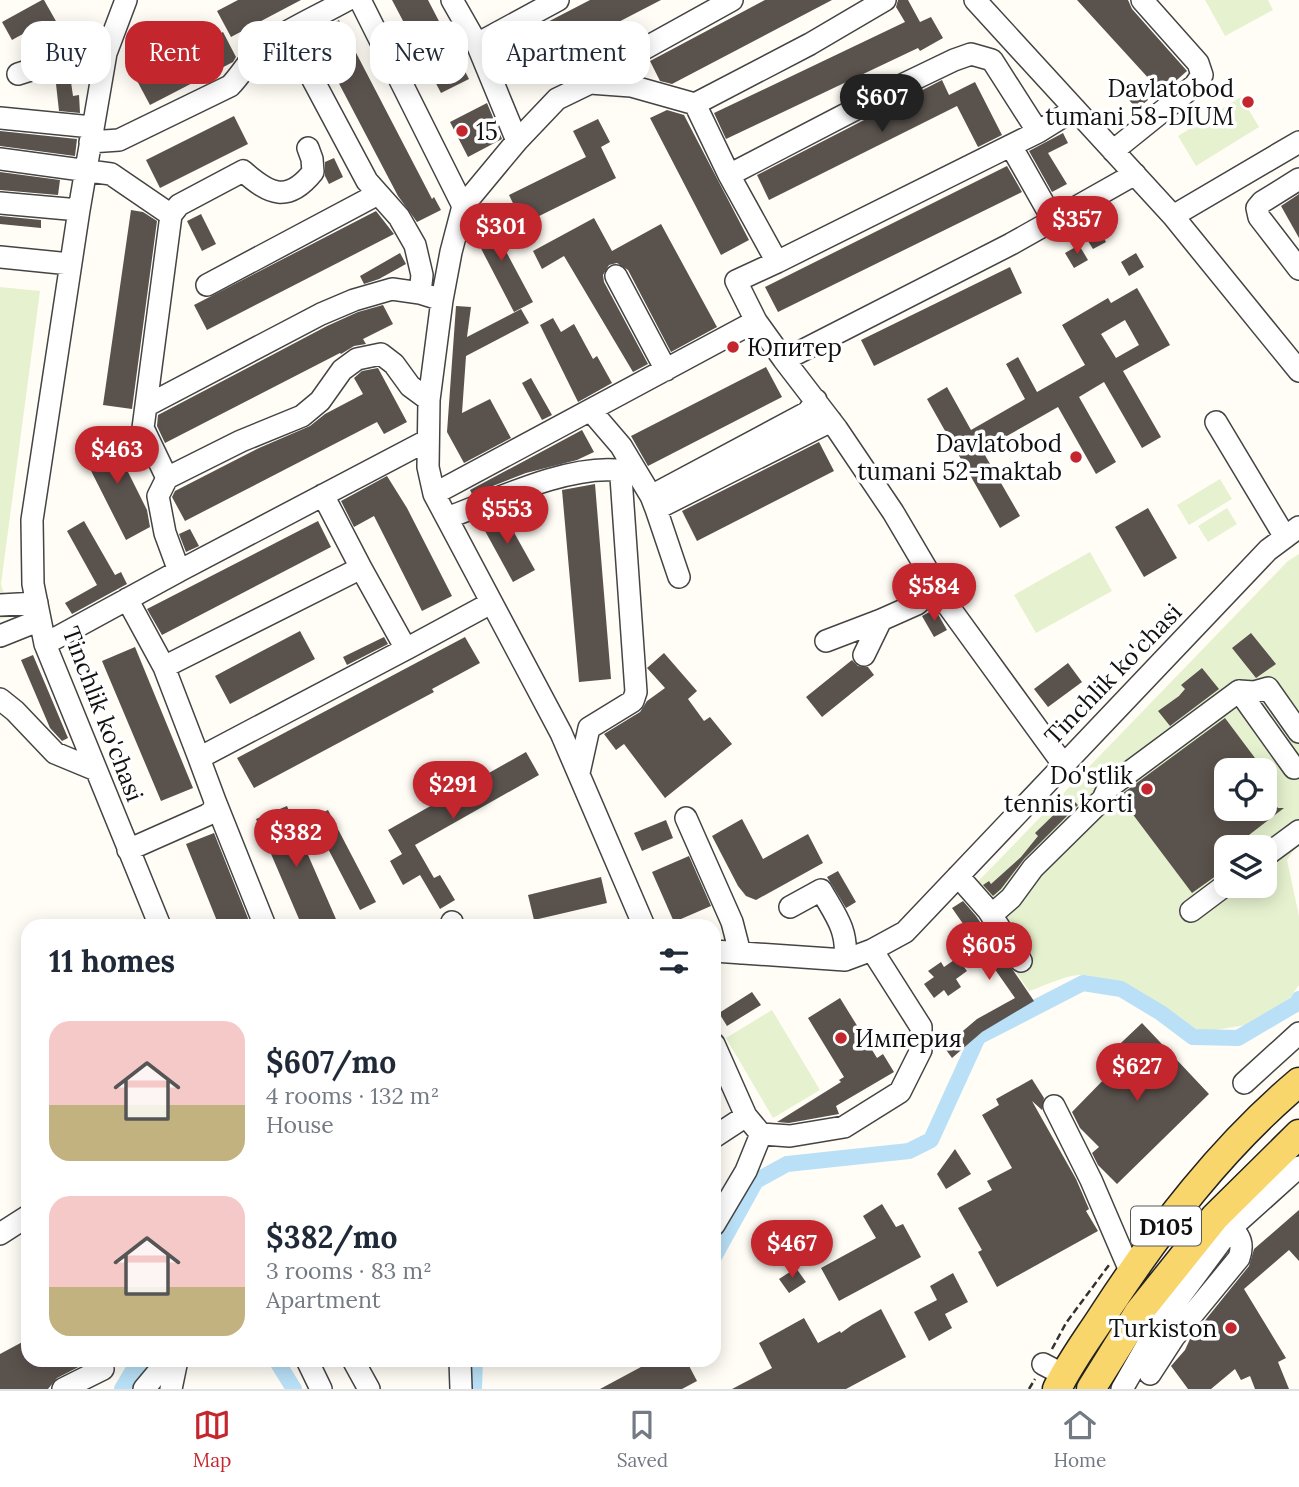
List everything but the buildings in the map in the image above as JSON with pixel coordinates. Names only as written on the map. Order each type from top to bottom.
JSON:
[{"type":"main road","name":"D105","points":[[1055,1376],[1200,1181],[1247,1131],[1299,1082]]},
{"type":"main road","name":"D105","points":[[1111,1386],[1157,1325],[1223,1223],[1299,1134]]},
{"type":"street","name":"Tinchlik ko'chasi","points":[[111,35],[126,0]]},
{"type":"street","points":[[309,21],[347,0]]},
{"type":"street","points":[[360,0],[463,206]]},
{"type":"street","points":[[452,0],[477,44],[517,141]]},
{"type":"street","points":[[477,44],[558,0]]},
{"type":"street","points":[[650,45],[732,0]]},
{"type":"street","points":[[604,84],[631,86],[695,104],[810,44],[885,0]]},
{"type":"street","points":[[975,0],[1173,216],[1299,371]]},
{"type":"street","points":[[1113,150],[1195,85],[1202,75],[1198,63],[1142,0]]},
{"type":"street","points":[[729,175],[902,85],[971,54],[992,60],[1038,132]]},
{"type":"street","points":[[0,118],[119,140],[230,86],[238,79]]},
{"type":"street","name":"Tinchlik ko'chasi","points":[[100,84],[32,520],[33,584],[45,644],[157,919]]},
{"type":"street","points":[[315,84],[366,181],[398,217],[415,245],[422,275],[420,293]]},
{"type":"street","points":[[588,84],[556,99],[463,206],[442,300],[429,400],[428,467],[433,494],[561,733],[641,919]]},
{"type":"street","points":[[695,104],[729,175],[777,262]]},
{"type":"street","points":[[1063,764],[949,607],[893,512],[816,400],[756,321],[736,281],[1011,146],[1075,108]]},
{"type":"street","points":[[1173,216],[1299,142]]},
{"type":"street","points":[[1011,146],[1053,220]]},
{"type":"street","points":[[167,478],[143,428],[172,215],[179,205],[243,171],[272,191],[287,192],[300,187],[313,172],[308,148]]},
{"type":"street","points":[[0,159],[111,174],[172,215]]},
{"type":"street","points":[[784,360],[1053,220],[1135,174]]},
{"type":"street","points":[[1299,179],[1257,208],[1259,216],[1299,270]]},
{"type":"street","points":[[206,285],[378,194]]},
{"type":"street","points":[[0,203],[79,210]]},
{"type":"street","points":[[0,257],[70,264]]},
{"type":"street","points":[[616,276],[666,370]]},
{"type":"street","points":[[145,407],[321,314],[392,289],[420,293],[442,300]]},
{"type":"street","points":[[433,494],[756,321]]},
{"type":"street","points":[[179,571],[164,533],[158,496],[167,478],[242,441],[302,416],[320,401],[342,370],[357,359],[381,354],[394,364],[410,386],[429,400]]},
{"type":"street","points":[[653,503],[808,412],[816,400]]},
{"type":"street","points":[[591,411],[621,446],[653,503],[678,577]]},
{"type":"street","points":[[653,503],[831,421]]},
{"type":"street","points":[[1216,422],[1292,532]]},
{"type":"street","points":[[45,644],[428,440]]},
{"type":"street","points":[[447,519],[575,472],[616,470],[621,477],[636,692],[632,701],[589,729],[579,773]]},
{"type":"street","points":[[323,495],[406,649]]},
{"type":"street","name":"Tinchlik ko'chasi","points":[[721,952],[845,960],[872,950],[905,932],[1268,550],[1292,532]]},
{"type":"street","points":[[164,667],[361,568]]},
{"type":"street","points":[[826,641],[917,604],[937,585]]},
{"type":"street","points":[[127,599],[164,667],[262,919]]},
{"type":"street","points":[[199,758],[491,603]]},
{"type":"street","points":[[0,605],[39,612]]},
{"type":"street","points":[[0,636],[39,612]]},
{"type":"street","points":[[864,655],[881,620]]},
{"type":"street","points":[[988,910],[996,911],[1011,898],[1033,868],[1104,799],[1108,788],[1239,691],[1254,692],[1268,688],[1296,721]]},
{"type":"street","points":[[1239,691],[1294,768]]},
{"type":"street","points":[[0,699],[15,710],[55,752],[96,771]]},
{"type":"street","points":[[128,850],[207,815],[214,810],[215,801]]},
{"type":"street","points":[[686,818],[732,922],[740,953]]},
{"type":"street","points":[[1277,847],[1299,831]]},
{"type":"street","points":[[958,876],[988,910],[1021,961]]},
{"type":"street","points":[[790,907],[821,890],[843,927],[847,944],[845,960]]},
{"type":"street","points":[[1191,911],[1214,894]]},
{"type":"street","points":[[721,1060],[746,1116],[761,1134],[790,1136],[844,1126],[900,1092],[920,1050],[921,1027],[872,950]]},
{"type":"street","points":[[1244,1083],[1299,1033]]},
{"type":"street","points":[[1054,1107],[1131,1273]]},
{"type":"street","points":[[721,1132],[746,1116]]},
{"type":"street","points":[[721,1214],[746,1171],[761,1134]]},
{"type":"street","points":[[1150,1374],[1157,1325],[1239,1258],[1242,1247],[1239,1237],[1223,1223],[1299,1167]]},
{"type":"street","points":[[3,1227],[21,1219]]},
{"type":"street","points":[[144,1389],[162,1367]]},
{"type":"street","points":[[171,1389],[176,1367]]},
{"type":"street","points":[[310,1367],[321,1389]]},
{"type":"street","points":[[357,1367],[369,1389]]},
{"type":"street","points":[[460,1367],[461,1389]]},
{"type":"street","points":[[63,1389],[103,1372]]},
{"type":"green space","points":[[1205,0],[1268,0],[1273,10],[1225,36]]},
{"type":"green space","points":[[1241,97],[1259,127],[1196,166],[1178,136]]},
{"type":"green space","points":[[0,287],[40,291],[1,584],[11,617],[0,619]]},
{"type":"green space","points":[[1220,479],[1232,499],[1189,525],[1177,505]]},
{"type":"green space","points":[[1227,508],[1237,524],[1208,542],[1198,526]]},
{"type":"green space","points":[[1090,552],[1112,591],[1036,633],[1014,595]]},
{"type":"green space","name":"Do'stlik tennis korti","points":[[1299,554],[1299,843],[1287,860],[1299,916],[1299,985],[1289,999],[1252,1024],[1197,1033],[1143,996],[1096,977],[1069,977],[1029,991],[964,896],[1288,561]]},
{"type":"green space","points":[[772,1010],[820,1090],[773,1118],[726,1038]]},
{"type":"waterway","points":[[721,1244],[756,1181],[787,1164],[909,1151],[931,1140],[978,1037],[1083,983],[1121,989],[1161,1013],[1193,1037],[1238,1038],[1296,1004],[1299,999]]},
{"type":"waterway","points":[[122,1389],[137,1367]]},
{"type":"waterway","points":[[280,1367],[294,1389]]},
{"type":"waterway","points":[[474,1389],[475,1367]]},
{"type":"place","name":"Davlatobod tumani 58-DIUM","points":[[1248,102]]},
{"type":"place","name":"15","points":[[462,131]]},
{"type":"place","name":"Юпитер","points":[[733,347]]},
{"type":"place","name":"Davlatobod tumani 52-maktab","points":[[1076,457]]},
{"type":"place","name":"Do'stlik tennis korti","points":[[1147,789]]},
{"type":"place","name":"Империя","points":[[841,1038]]},
{"type":"place","name":"Turkiston","points":[[1231,1328]]}]
